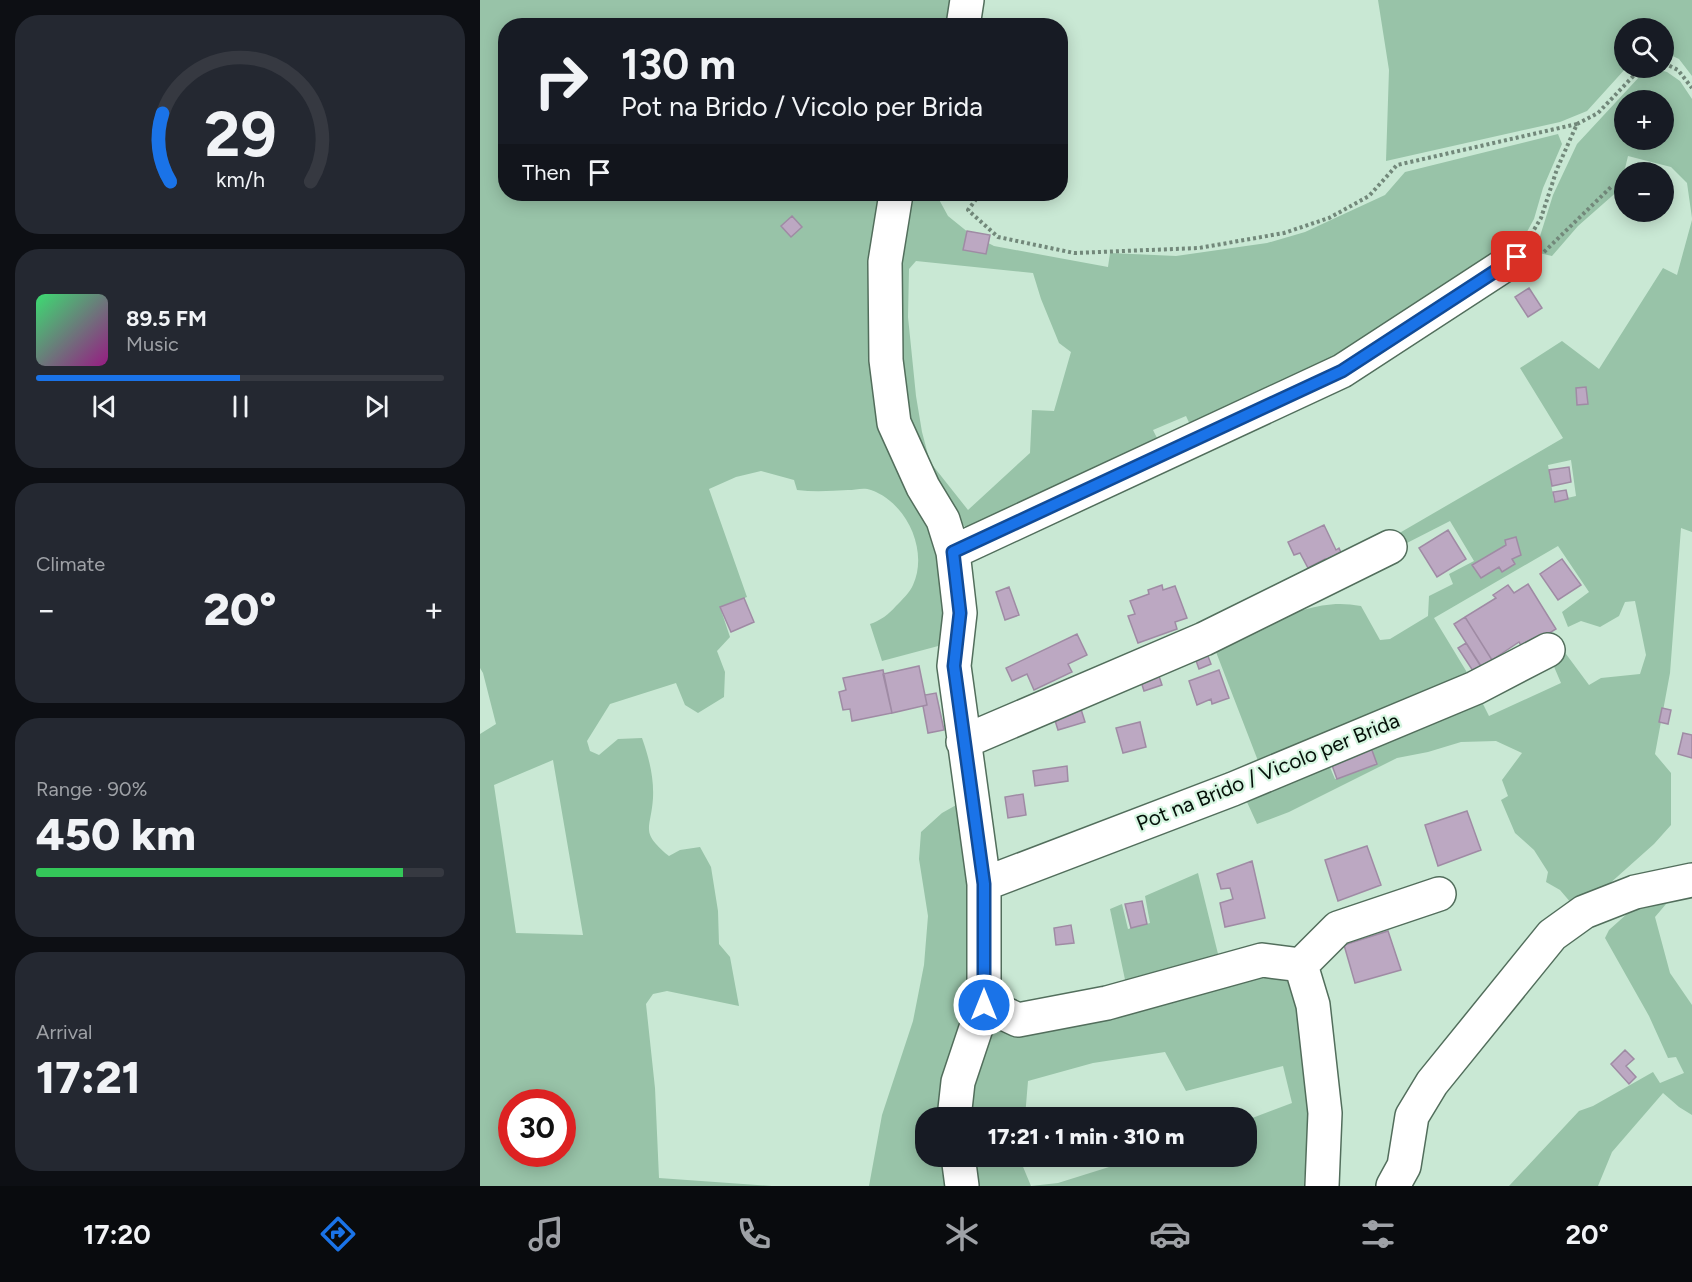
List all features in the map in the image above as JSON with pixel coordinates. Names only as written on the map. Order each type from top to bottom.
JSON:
[{"type":"street","points":[[964,18],[967,0]]},
{"type":"street","points":[[895,201],[885,262],[884,305],[886,360],[894,423],[923,488],[943,520],[953,552],[960,613],[954,666],[984,884],[984,1005],[958,1082],[955,1107]]},
{"type":"street","points":[[953,552],[1342,371],[1517,257]]},
{"type":"street","points":[[963,742],[1204,639],[1390,547]]},
{"type":"street","name":"Pot na Brido / Vicolo per Brida","points":[[984,884],[1233,789],[1475,688],[1548,650]]},
{"type":"street","points":[[1393,1186],[1404,1166],[1412,1116],[1432,1083],[1552,935],[1584,912],[1635,892],[1692,880]]},
{"type":"street","points":[[1301,965],[1338,928],[1439,894]]},
{"type":"street","points":[[984,1005],[1018,1020],[1107,1003],[1262,960],[1301,965]]},
{"type":"street","points":[[1301,965],[1313,1005],[1325,1113],[1322,1186]]},
{"type":"street","points":[[959,1167],[962,1186]]},
{"type":"path","points":[[1674,68],[1692,88]]},
{"type":"path","points":[[975,201],[968,210],[998,237],[1074,252],[1199,248],[1284,233],[1329,218],[1369,196],[1397,165],[1577,124],[1598,113],[1631,78]]},
{"type":"path","points":[[1577,124],[1557,169],[1541,218],[1517,257],[1530,265],[1611,187]]},
{"type":"green space","points":[[480,0],[959,0],[956,18],[498,18],[498,201],[888,201],[876,262],[935,538],[947,615],[942,645],[882,661],[870,624],[887,614],[912,588],[918,557],[916,543],[904,516],[884,496],[868,489],[797,490],[794,480],[761,471],[736,477],[709,489],[747,597],[720,607],[730,637],[717,651],[725,672],[724,697],[698,713],[685,705],[676,683],[610,704],[587,741],[590,751],[599,755],[618,739],[642,738],[653,783],[650,835],[669,856],[680,850],[700,847],[711,867],[718,911],[719,944],[730,957],[739,1006],[667,991],[653,994],[646,1004],[655,1088],[659,1178],[772,1186],[480,1186],[480,734],[496,724],[480,668]],"holes":[[[553,760],[583,935],[516,933],[494,785]]]},
{"type":"green space","points":[[1378,0],[1692,0],[1692,76],[1679,59],[1674,57],[1674,18],[1614,18],[1614,78],[1617,78],[1587,111],[1560,122],[1386,161],[1389,70]]},
{"type":"green space","points":[[1674,77],[1680,81],[1692,99],[1692,218],[1687,183],[1674,170],[1674,162],[1651,162],[1628,156],[1627,162],[1614,162],[1614,194],[1578,226],[1552,256],[1535,252],[1553,195],[1577,144],[1614,104],[1614,150],[1674,150],[1674,90],[1627,90],[1638,78]]},
{"type":"green space","points":[[1558,134],[1562,144],[1543,188],[1534,219],[1522,241],[1505,256],[1337,362],[1193,431],[1186,416],[1153,430],[1160,444],[968,530],[957,518],[911,443],[892,292],[905,201],[940,201],[948,216],[969,233],[994,246],[1108,267],[1110,253],[1176,256],[1267,243],[1305,232],[1385,195],[1405,172]],"holes":[[[916,261],[1033,273],[1059,343],[1071,352],[1054,411],[1032,410],[1030,453],[968,510],[930,462],[922,432],[908,317],[909,269]]]},
{"type":"green space","points":[[1692,220],[1692,532],[1681,528],[1670,673],[1655,754],[1671,773],[1671,825],[1654,844],[1608,885],[1572,904],[1560,890],[1546,882],[1548,872],[1534,850],[1515,833],[1501,800],[1508,796],[1502,780],[1522,753],[1496,741],[1461,742],[1397,758],[1289,812],[1257,824],[1242,791],[1326,758],[1335,779],[1368,766],[1358,743],[1477,692],[1489,716],[1561,683],[1552,662],[1566,654],[1589,685],[1601,678],[1640,674],[1646,655],[1635,601],[1625,602],[1619,616],[1600,627],[1581,621],[1568,627],[1562,612],[1589,592],[1558,546],[1434,618],[1471,679],[1260,766],[1211,639],[1295,597],[1303,610],[1332,604],[1361,606],[1380,640],[1390,639],[1428,616],[1429,596],[1453,584],[1449,574],[1474,561],[1450,521],[1403,545],[1396,535],[1563,438],[1520,368],[1562,341],[1599,369],[1663,268],[1677,275]],"holes":[[[1571,460],[1576,496],[1554,501],[1548,465]]]},
{"type":"green space","points":[[958,804],[966,868],[966,983],[944,1107],[915,1107],[915,1167],[948,1167],[951,1186],[869,1186],[882,1115],[913,1021],[924,965],[928,916],[919,859],[921,832],[942,813]]},
{"type":"green space","points":[[1198,873],[1220,962],[1127,989],[1110,909],[1122,904],[1128,929],[1150,923],[1145,896]]},
{"type":"green space","points":[[1678,890],[1655,917],[1670,973],[1692,1005],[1692,1115],[1663,1093],[1612,1152],[1598,1186],[1509,1186],[1579,1111],[1593,1106],[1653,1072],[1660,1083],[1684,1073],[1676,1057],[1668,1058],[1649,1016],[1605,938],[1609,930],[1638,904]]},
{"type":"green space","points":[[1285,976],[1296,989],[1311,1087],[1304,1186],[1031,1186],[1058,1183],[1109,1167],[1257,1167],[1257,1116],[1292,1103],[1283,1066],[1186,1091],[1165,1052],[1093,1063],[1028,1081],[1026,1107],[968,1107],[987,1030],[1016,1029],[1221,978]]},
{"type":"green space","points":[[972,1167],[1023,1167],[1031,1186],[975,1186]]},
{"type":"building","points":[[792,216],[802,227],[791,237],[781,226]]},
{"type":"building","points":[[967,231],[990,235],[986,254],[963,250]]},
{"type":"building","points":[[1529,288],[1542,308],[1528,317],[1515,297]]},
{"type":"building","points":[[1586,387],[1588,404],[1577,405],[1576,388]]},
{"type":"building","points":[[1569,467],[1571,482],[1552,486],[1549,470]]},
{"type":"building","points":[[1566,490],[1568,499],[1555,502],[1553,492]]},
{"type":"building","points":[[1324,525],[1336,550],[1339,548],[1346,564],[1331,572],[1325,559],[1308,568],[1300,553],[1294,555],[1288,542]]},
{"type":"building","points":[[1448,530],[1466,559],[1437,577],[1419,548]]},
{"type":"building","points":[[1516,537],[1521,555],[1512,559],[1515,564],[1502,572],[1499,567],[1481,578],[1472,565],[1506,545],[1505,540]]},
{"type":"building","points":[[1562,559],[1581,585],[1558,600],[1540,574]]},
{"type":"building","points":[[1528,584],[1556,629],[1523,649],[1519,642],[1492,660],[1465,617],[1496,598],[1493,595],[1508,585],[1514,593]]},
{"type":"building","points":[[1162,585],[1163,590],[1175,586],[1187,618],[1175,622],[1177,629],[1138,643],[1128,616],[1135,614],[1130,601],[1149,594],[1148,590]]},
{"type":"building","points":[[1009,587],[1019,615],[1005,620],[996,592]]},
{"type":"building","points":[[744,598],[754,622],[731,632],[720,607]]},
{"type":"building","points":[[1465,617],[1492,660],[1481,666],[1454,624]]},
{"type":"building","points":[[1077,634],[1087,655],[1068,664],[1072,672],[1034,690],[1027,674],[1012,681],[1006,668]]},
{"type":"building","points":[[1466,643],[1485,673],[1477,677],[1458,648]]},
{"type":"building","points":[[1206,651],[1211,664],[1199,669],[1194,655]]},
{"type":"building","points":[[919,666],[927,705],[892,713],[883,674]]},
{"type":"building","points":[[883,670],[892,713],[852,721],[850,709],[843,710],[839,692],[846,690],[843,678]]},
{"type":"building","points":[[1157,670],[1162,685],[1144,691],[1139,675]]},
{"type":"building","points":[[1219,670],[1229,698],[1212,704],[1211,699],[1197,705],[1189,681]]},
{"type":"building","points":[[936,693],[944,730],[928,733],[923,706],[927,705],[925,695]]},
{"type":"building","points":[[1080,706],[1085,722],[1058,730],[1053,714]]},
{"type":"building","points":[[1662,708],[1671,710],[1668,724],[1659,722]]},
{"type":"building","points":[[1140,722],[1146,747],[1123,753],[1116,728]]},
{"type":"building","points":[[1683,733],[1692,735],[1692,758],[1678,754]]},
{"type":"building","points":[[1369,742],[1377,764],[1337,779],[1329,757]]},
{"type":"building","points":[[1067,766],[1068,781],[1035,786],[1033,771]]},
{"type":"building","points":[[1023,794],[1026,815],[1008,818],[1005,797]]},
{"type":"building","points":[[1467,811],[1481,850],[1438,866],[1425,825]]},
{"type":"building","points":[[1367,846],[1381,885],[1338,901],[1325,860]]},
{"type":"building","points":[[1252,861],[1265,918],[1225,927],[1220,903],[1233,899],[1230,888],[1221,889],[1217,874]]},
{"type":"building","points":[[1142,901],[1147,924],[1131,928],[1125,904]]},
{"type":"building","points":[[1071,925],[1074,943],[1056,945],[1054,928]]},
{"type":"building","points":[[1388,931],[1401,970],[1355,983],[1344,945]]},
{"type":"building","points":[[1625,1050],[1634,1059],[1626,1066],[1636,1077],[1629,1084],[1611,1064]]},
{"type":"route","points":[[984,1005],[984,884],[954,666],[960,613],[953,552],[1342,371],[1517,257]]}]
